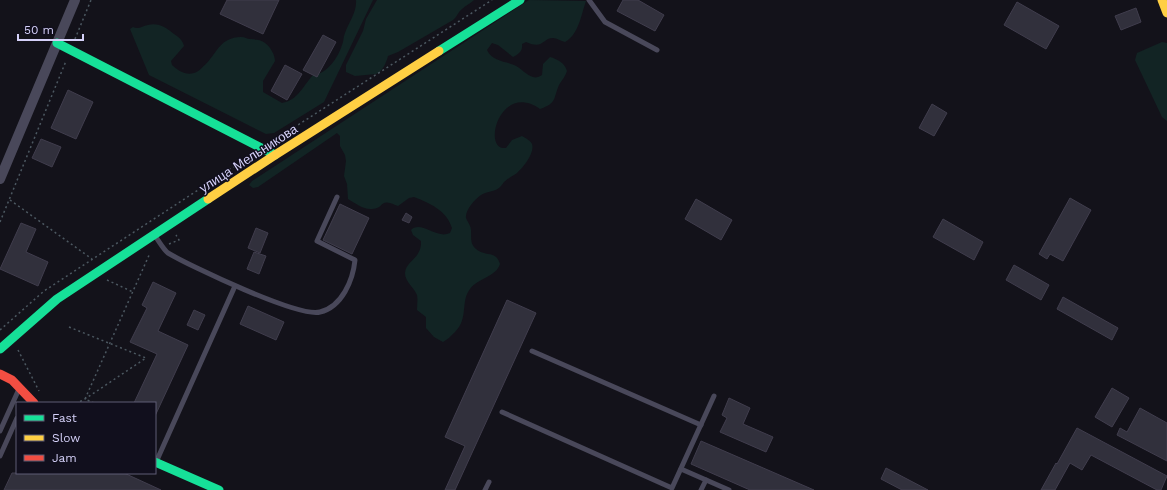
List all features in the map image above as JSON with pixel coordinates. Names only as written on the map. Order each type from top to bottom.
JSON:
[{"type":"street","points":[[0,180],[75,0]]},
{"type":"street","name":"улица Мельникова","points":[[0,349],[57,298],[172,224],[275,155],[520,0]]},
{"type":"street","points":[[57,43],[275,155]]},
{"type":"street","points":[[0,374],[12,380],[19,388],[25,399]]},
{"type":"street","points":[[156,462],[219,490]]},
{"type":"lane","points":[[589,0],[606,22],[657,50]]},
{"type":"lane","points":[[155,235],[166,252],[235,286],[306,312],[319,313],[328,309],[339,300],[346,290],[354,272],[355,260],[317,241],[338,197]]},
{"type":"lane","points":[[156,460],[235,286]]},
{"type":"lane","points":[[532,351],[701,425]]},
{"type":"lane","points":[[0,431],[19,388]]},
{"type":"lane","points":[[502,412],[672,488],[714,396]]},
{"type":"lane","points":[[0,456],[16,420]]},
{"type":"lane","points":[[680,469],[729,490]]},
{"type":"lane","points":[[702,490],[706,480]]},
{"type":"lane","points":[[485,490],[489,482]]},
{"type":"path","points":[[0,222],[91,0]]},
{"type":"path","points":[[10,200],[89,256],[101,269],[106,279],[133,292]]},
{"type":"path","points":[[85,399],[149,253],[162,246],[179,240],[172,224]]},
{"type":"path","points":[[69,327],[146,358],[79,402]]},
{"type":"path","points":[[11,338],[43,396]]},
{"type":"path","points":[[85,399],[92,402]]},
{"type":"shaded area","points":[[356,0],[373,0],[324,102],[274,133],[266,134],[149,75],[130,29],[133,27],[139,28],[155,24],[178,36],[184,46],[171,61],[172,65],[179,71],[188,74],[199,71],[220,46],[228,40],[244,37],[262,41],[270,48],[275,61],[263,81],[263,92],[282,103],[296,96],[313,75],[323,72],[335,60],[343,42],[344,34],[354,13]]},
{"type":"shaded area","points":[[377,0],[474,0],[465,6],[453,20],[398,52],[388,56],[384,66],[378,73],[355,76],[346,72],[346,65],[363,31],[366,19]]},
{"type":"shaded area","points":[[529,0],[586,1],[576,29],[570,39],[565,42],[556,38],[549,38],[536,45],[526,42],[522,44],[522,49],[520,52],[513,57],[498,45],[492,43],[487,50],[495,59],[514,65],[533,77],[542,75],[543,64],[550,57],[560,62],[567,71],[559,85],[554,100],[549,105],[540,109],[526,103],[514,104],[505,110],[499,119],[495,130],[495,139],[499,146],[506,148],[512,140],[522,136],[529,140],[532,144],[532,152],[525,164],[517,173],[499,188],[479,197],[473,202],[467,212],[466,218],[471,229],[472,244],[479,251],[496,257],[500,264],[495,272],[473,285],[470,289],[465,299],[462,321],[459,327],[443,342],[434,337],[426,328],[426,317],[417,310],[417,295],[405,276],[408,265],[417,256],[421,247],[421,241],[413,235],[411,230],[421,227],[437,233],[450,233],[452,228],[450,222],[442,212],[432,205],[414,197],[409,198],[398,206],[385,203],[372,209],[363,207],[348,199],[347,184],[344,176],[346,161],[345,155],[340,146],[340,136],[337,133],[258,187],[253,188],[249,185],[252,181]]},
{"type":"shaded area","points":[[1162,42],[1167,43],[1167,121],[1162,117],[1135,60],[1137,53]]},
{"type":"building","points":[[227,0],[279,0],[263,34],[220,14]]},
{"type":"building","points":[[623,0],[638,0],[664,15],[655,31],[617,11]]},
{"type":"building","points":[[1017,2],[1059,26],[1046,49],[1004,25]]},
{"type":"building","points":[[1136,8],[1141,22],[1121,30],[1115,16]]},
{"type":"building","points":[[323,35],[336,42],[317,77],[303,70]]},
{"type":"building","points":[[285,65],[302,74],[287,100],[271,91]]},
{"type":"building","points":[[68,90],[93,102],[76,139],[51,128]]},
{"type":"building","points":[[932,104],[947,113],[934,136],[919,128]]},
{"type":"building","points":[[41,139],[61,147],[52,167],[32,158]]},
{"type":"building","points":[[1070,198],[1091,210],[1063,261],[1050,254],[1047,259],[1039,254]]},
{"type":"building","points":[[696,199],[732,220],[721,240],[685,219]]},
{"type":"building","points":[[340,204],[369,218],[352,254],[323,240]]},
{"type":"building","points":[[406,213],[412,217],[409,223],[402,220]]},
{"type":"building","points":[[943,219],[983,242],[974,260],[933,237]]},
{"type":"building","points":[[21,223],[36,229],[26,252],[48,262],[38,286],[0,269]]},
{"type":"building","points":[[256,228],[268,233],[260,253],[248,248]]},
{"type":"building","points":[[254,252],[266,256],[259,274],[247,269]]},
{"type":"building","points":[[1014,265],[1049,285],[1041,300],[1006,280]]},
{"type":"building","points":[[153,282],[176,293],[158,331],[188,345],[156,414],[156,402],[134,402],[157,354],[130,342],[147,308],[142,305]]},
{"type":"building","points":[[1063,297],[1118,328],[1112,340],[1057,309]]},
{"type":"building","points":[[507,300],[536,313],[455,490],[445,490],[465,446],[445,437]]},
{"type":"building","points":[[248,306],[284,322],[276,340],[240,324]]},
{"type":"building","points":[[194,310],[205,315],[198,330],[187,325]]},
{"type":"building","points":[[1112,388],[1129,398],[1112,427],[1095,417]]},
{"type":"building","points":[[729,398],[750,408],[743,424],[773,437],[766,452],[720,432],[727,418],[722,415]]},
{"type":"building","points":[[1140,408],[1167,423],[1167,461],[1117,435],[1120,428],[1127,432]]},
{"type":"building","points":[[1077,428],[1167,476],[1161,490],[1157,490],[1091,455],[1082,470],[1070,463],[1055,490],[1041,490]]},
{"type":"building","points":[[701,441],[814,490],[750,490],[691,464]]},
{"type":"building","points":[[886,468],[928,490],[902,490],[881,479]]},
{"type":"building","points":[[12,473],[16,473],[126,474],[161,490],[4,490]]},
{"type":"traffic: fast","points":[[439,51],[520,0]]},
{"type":"traffic: fast","points":[[57,43],[275,155]]},
{"type":"traffic: fast","points":[[0,349],[57,299],[208,199]]},
{"type":"traffic: fast","points":[[156,462],[219,490]]},
{"type":"traffic: slow","points":[[1162,0],[1167,13]]},
{"type":"traffic: slow","points":[[208,199],[439,51]]},
{"type":"traffic: jam","points":[[0,374],[12,380],[33,402]]}]
